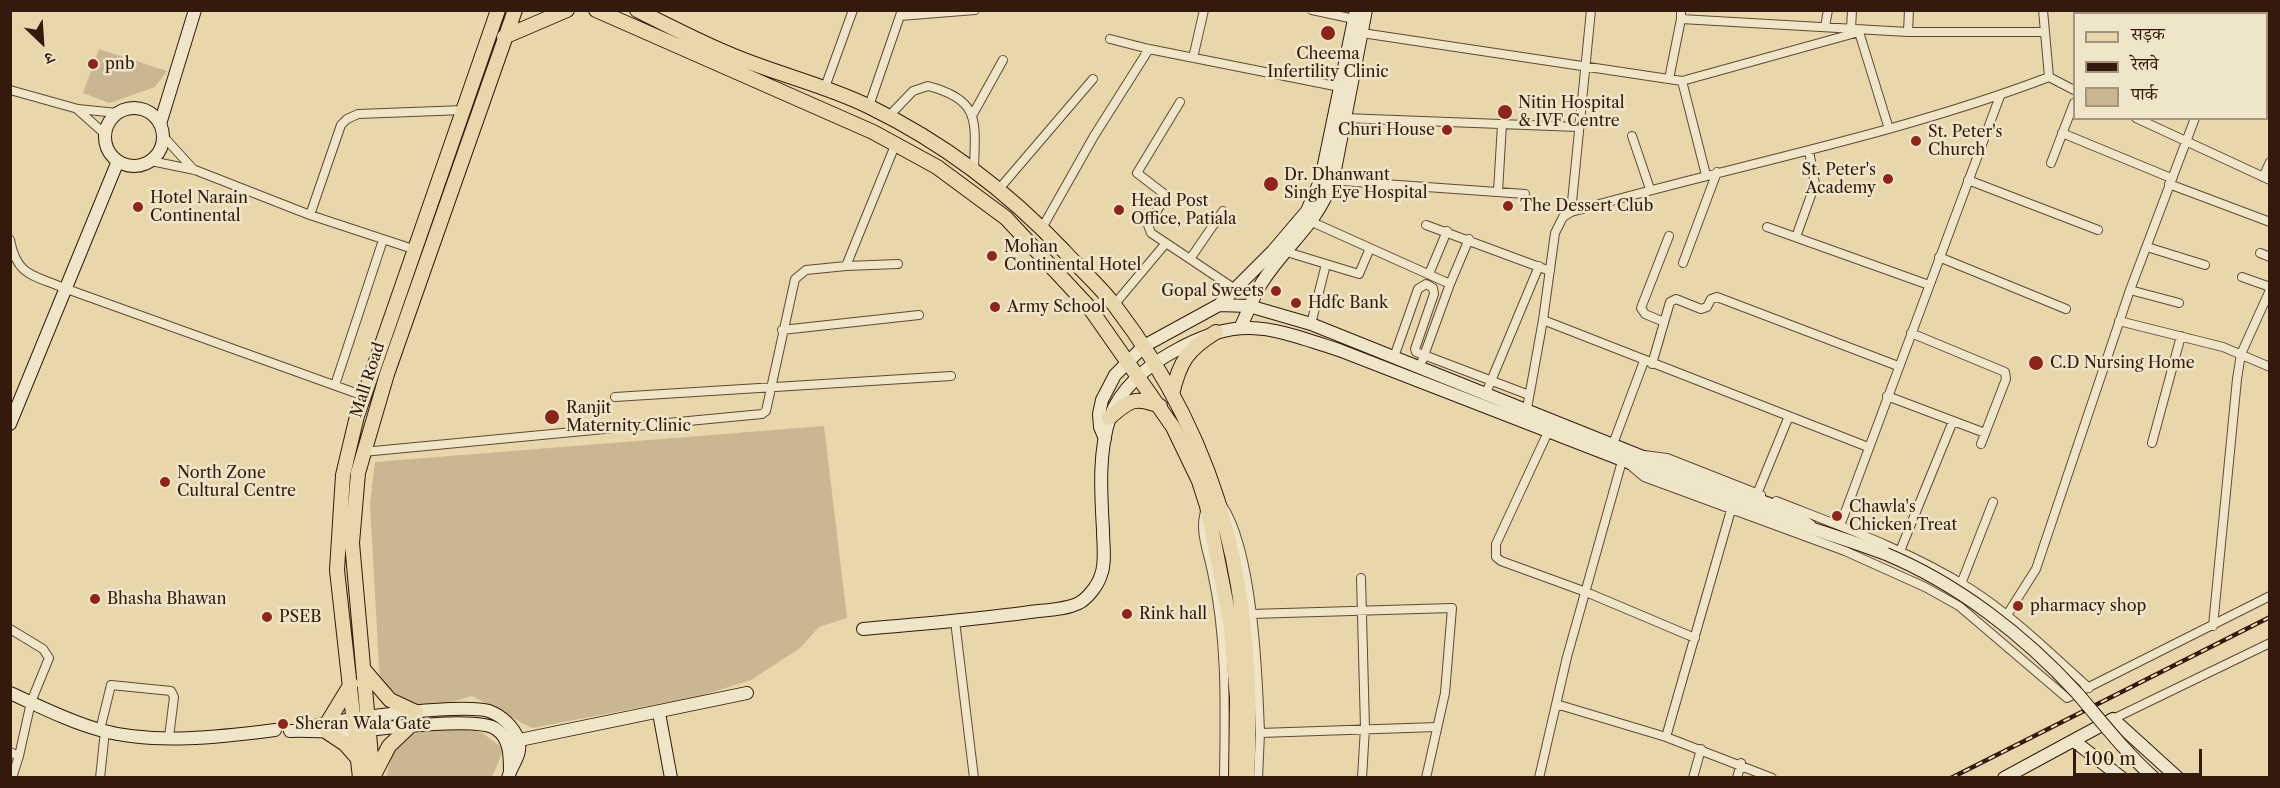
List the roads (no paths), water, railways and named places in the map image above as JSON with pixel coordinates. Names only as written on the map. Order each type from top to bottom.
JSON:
[{"type":"main road","points":[[162,130],[150,112],[138,108],[126,109],[117,113],[107,126],[105,134],[111,155],[118,161],[139,165],[151,161],[162,146],[167,96],[195,10]]},
{"type":"main road","name":"Mall Road","points":[[372,777],[351,684],[337,570],[343,475],[364,396],[498,10]]},
{"type":"main road","name":"Mall Road","points":[[360,777],[364,669],[352,543],[356,491],[363,452],[387,374],[515,10]]},
{"type":"main road","points":[[504,37],[533,22],[567,10]]},
{"type":"main road","points":[[596,10],[896,143],[961,184],[1006,218],[1089,307],[1160,406],[1214,504]]},
{"type":"main road","points":[[637,10],[730,54],[869,106],[974,169],[1042,228],[1114,305],[1144,346],[1200,447],[1214,504],[1238,582],[1249,666],[1247,777]]},
{"type":"main road","points":[[1241,327],[1249,306],[1262,283],[1312,222],[1344,118],[1366,10]]},
{"type":"main road","points":[[1105,439],[1099,421],[1102,400],[1115,375],[1144,346],[1219,305],[1298,224],[1327,179],[1336,101],[1355,15]]},
{"type":"main road","points":[[150,112],[167,96]]},
{"type":"main road","points":[[10,424],[15,400],[118,161]]},
{"type":"main road","points":[[1219,305],[1249,306],[1311,324],[1394,357],[1422,362],[1489,387],[1526,408],[1713,485],[1797,516],[1811,526]]},
{"type":"main road","points":[[863,629],[955,621],[1061,608],[1079,603],[1095,588],[1102,574],[1101,485],[1105,439],[1110,418],[1121,396],[1153,363],[1190,342],[1216,332],[1241,327],[1277,330],[1339,350],[1791,524],[1811,526],[1887,554],[1938,579],[2011,631],[2075,692],[2136,762],[2154,777]]},
{"type":"main road","points":[[1172,394],[1178,369],[1184,358],[1197,344],[1216,332]]},
{"type":"main road","points":[[1110,418],[1132,400],[1144,400],[1160,406]]},
{"type":"main road","points":[[364,669],[390,700],[416,712]]},
{"type":"main road","points":[[326,728],[351,684]]},
{"type":"main road","points":[[10,693],[103,730],[169,738],[226,736],[275,730]]},
{"type":"main road","points":[[296,731],[362,725],[408,728],[453,723],[485,724],[513,742],[747,693]]},
{"type":"main road","points":[[362,725],[416,712],[461,707],[489,712],[509,724],[513,742],[509,774]]},
{"type":"main road","points":[[658,713],[671,777]]},
{"type":"main road","points":[[2004,777],[2113,719],[2178,777]]},
{"type":"main road","points":[[326,728],[359,760]]},
{"type":"main road","points":[[372,777],[389,746],[408,728]]},
{"type":"main road","points":[[1236,777],[1249,733]]},
{"type":"main road","points":[[2074,741],[2122,777]]},
{"type":"street","points":[[824,90],[853,10]]},
{"type":"street","points":[[869,106],[901,13],[975,10]]},
{"type":"street","points":[[1193,58],[1204,10]]},
{"type":"street","points":[[1312,10],[1355,15]]},
{"type":"street","points":[[1572,212],[1578,127],[1591,10]]},
{"type":"street","points":[[1825,27],[1828,10]]},
{"type":"street","points":[[1852,10],[1889,129]]},
{"type":"street","points":[[1908,32],[1909,10]]},
{"type":"street","points":[[2043,10],[2049,76]]},
{"type":"street","points":[[1669,79],[1681,15],[1859,30],[2045,32]]},
{"type":"street","points":[[1362,33],[1682,81],[1859,30]]},
{"type":"street","points":[[1110,39],[1149,49],[1340,87]]},
{"type":"street","points":[[1042,228],[1094,136],[1149,49]]},
{"type":"street","points":[[974,169],[973,114],[1003,60]]},
{"type":"street","points":[[2049,76],[2073,89]]},
{"type":"street","points":[[1525,422],[1544,320],[1555,233],[1563,217],[1572,212],[1650,189],[1889,129],[2000,96],[2049,76]]},
{"type":"street","points":[[999,189],[1093,79]]},
{"type":"street","points":[[1682,81],[1707,175]]},
{"type":"street","points":[[888,117],[913,91],[928,86],[964,102],[973,114]]},
{"type":"street","points":[[10,90],[78,110],[117,113]]},
{"type":"street","points":[[1840,526],[2000,96]]},
{"type":"street","points":[[1180,102],[1137,173],[1163,194],[1163,201],[1148,225],[1151,232],[1234,289]]},
{"type":"street","points":[[2051,163],[2073,106]]},
{"type":"street","points":[[78,110],[105,134]]},
{"type":"street","points":[[310,215],[341,125],[347,118],[358,114],[464,110]]},
{"type":"street","points":[[1344,118],[1578,127]]},
{"type":"street","points":[[2140,120],[2266,178],[2270,162]]},
{"type":"street","points":[[2007,615],[2027,587],[2036,569],[2119,321],[2194,120]]},
{"type":"street","points":[[1498,192],[1502,124]]},
{"type":"street","points":[[162,130],[195,170]]},
{"type":"street","points":[[2062,133],[2270,222]]},
{"type":"street","points":[[1632,136],[1650,189]]},
{"type":"street","points":[[846,266],[896,143]]},
{"type":"street","points":[[1796,237],[1815,184],[1809,150]]},
{"type":"street","points":[[151,161],[195,170],[310,215],[416,250]]},
{"type":"street","points":[[1683,263],[1717,172]]},
{"type":"street","points":[[1327,179],[1525,194]]},
{"type":"street","points":[[1968,180],[2098,230]]},
{"type":"street","points":[[1190,260],[1223,211]]},
{"type":"street","points":[[1312,222],[1450,284]]},
{"type":"street","points":[[1426,225],[1470,239],[1550,271]]},
{"type":"street","points":[[1767,227],[1929,285]]},
{"type":"street","points":[[1429,274],[1447,231]]},
{"type":"street","points":[[1664,322],[1645,314],[1641,309],[1669,236]]},
{"type":"street","points":[[1422,362],[1450,284],[1470,239]]},
{"type":"street","points":[[10,240],[15,259],[22,270],[64,288],[364,396]]},
{"type":"street","points":[[335,385],[383,240]]},
{"type":"street","points":[[1114,305],[1166,243]]},
{"type":"street","points":[[2147,247],[2205,265]]},
{"type":"street","points":[[1287,252],[1359,274],[1370,248]]},
{"type":"street","points":[[2260,253],[2270,257]]},
{"type":"street","points":[[1939,257],[2066,309]]},
{"type":"street","points":[[363,452],[755,416],[766,411],[782,330],[798,275],[806,270],[898,264]]},
{"type":"street","points":[[1311,324],[1326,264]]},
{"type":"street","points":[[1529,395],[1489,387],[1539,267]]},
{"type":"street","points":[[2213,626],[2231,427],[2241,354],[2270,289],[2242,277]]},
{"type":"street","points":[[1394,357],[1418,289],[1426,284],[1433,288],[1434,294],[1415,349],[1422,362]]},
{"type":"street","points":[[2130,290],[2179,303]]},
{"type":"street","points":[[1613,444],[1672,300],[1676,299],[1701,309],[1707,307],[1711,299],[1717,297],[1898,366]]},
{"type":"street","points":[[782,330],[919,315]]},
{"type":"street","points":[[1544,320],[1868,447]]},
{"type":"street","points":[[2119,321],[2241,354],[2270,367]]},
{"type":"street","points":[[1911,333],[2005,372],[2006,379],[1981,444]]},
{"type":"street","points":[[2152,443],[2181,336]]},
{"type":"street","points":[[615,397],[951,376]]},
{"type":"street","points":[[1887,396],[1985,433]]},
{"type":"street","points":[[1757,494],[1789,416]]},
{"type":"street","points":[[1900,551],[1953,421]]},
{"type":"street","points":[[1548,432],[1494,550],[1502,561],[1586,592],[1695,638]]},
{"type":"street","points":[[1643,455],[1667,458],[1900,551],[1961,584],[2007,615],[2089,688]]},
{"type":"street","points":[[1539,777],[1586,592],[1625,462],[1644,477],[1845,551],[1925,586],[1959,606],[2062,696],[2072,697],[2270,596]]},
{"type":"street","points":[[1961,584],[1993,502]]},
{"type":"street","points":[[1224,777],[1226,676],[1216,592],[1201,522],[1214,504],[1230,516],[1238,540],[1251,614],[1249,733],[1258,777]]},
{"type":"street","points":[[1666,737],[1731,510]]},
{"type":"street","points":[[1361,578],[1365,728],[1362,777]]},
{"type":"street","points":[[1251,614],[1452,608],[1446,683],[1426,777]]},
{"type":"street","points":[[955,621],[974,777]]},
{"type":"street","points":[[10,629],[49,654],[48,664],[31,702],[15,754],[12,777]]},
{"type":"street","points":[[2113,719],[2270,644]]},
{"type":"street","points":[[100,777],[103,730],[111,685],[171,691],[174,697],[169,738]]},
{"type":"street","points":[[1556,704],[1666,737],[1741,763],[1772,777]]},
{"type":"street","points":[[1249,733],[1437,727]]},
{"type":"street","points":[[1693,777],[1701,749]]},
{"type":"street","points":[[1737,777],[1741,763]]},
{"type":"street","points":[[968,777],[973,766]]},
{"type":"railway","points":[[1951,778],[2270,617]]},
{"type":"place","name":"Cheema Infertility Clinic","points":[[1328,33]]},
{"type":"place","name":"pnb","points":[[93,64]]},
{"type":"place","name":"Nitin Hospital & IVF Centre","points":[[1505,112]]},
{"type":"place","name":"Churi House","points":[[1447,130]]},
{"type":"place","name":"St. Peter's Church","points":[[1916,141]]},
{"type":"place","name":"St. Peter's Academy","points":[[1888,179]]},
{"type":"place","name":"Dr. Dhanwant Singh Eye Hospital","points":[[1271,184]]},
{"type":"place","name":"The Dessert Club","points":[[1508,206]]},
{"type":"place","name":"Hotel Narain Continental","points":[[138,207]]},
{"type":"place","name":"Head Post Office, Patiala","points":[[1119,210]]},
{"type":"place","name":"Mohan Continental Hotel","points":[[992,256]]},
{"type":"place","name":"Gopal Sweets","points":[[1276,291]]},
{"type":"place","name":"Hdfc Bank","points":[[1296,303]]},
{"type":"place","name":"Army School","points":[[995,307]]},
{"type":"place","name":"C.D Nursing Home","points":[[2036,363]]},
{"type":"place","name":"Ranjit Maternity Clinic","points":[[552,417]]},
{"type":"place","name":"North Zone Cultural Centre","points":[[165,482]]},
{"type":"place","name":"Chawla's Chicken Treat","points":[[1837,516]]},
{"type":"place","name":"Bhasha Bhawan","points":[[95,599]]},
{"type":"place","name":"pharmacy shop","points":[[2018,606]]},
{"type":"place","name":"Rink hall","points":[[1127,614]]},
{"type":"place","name":"PSEB","points":[[267,617]]},
{"type":"place","name":"Sheran Wala Gate","points":[[283,724]]}]
